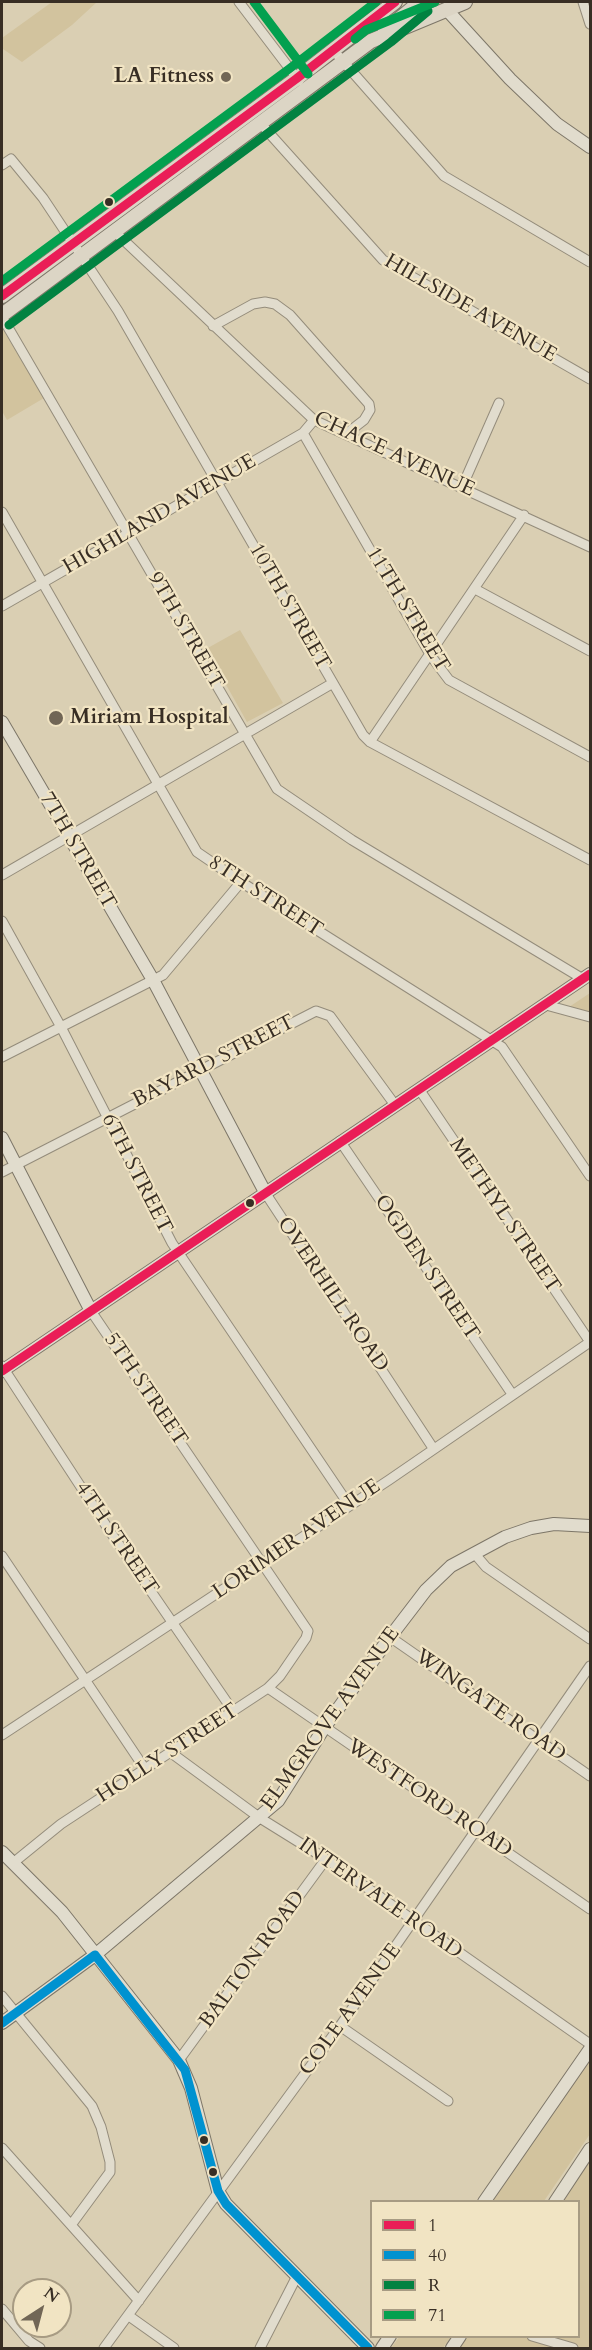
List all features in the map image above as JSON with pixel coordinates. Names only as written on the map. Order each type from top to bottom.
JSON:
[{"type":"main road","points":[[2,316],[77,250],[395,2]]},
{"type":"main road","points":[[2,296],[77,250],[114,231],[307,90],[420,2]]},
{"type":"main road","points":[[371,41],[451,4],[465,2]]},
{"type":"main road","points":[[250,113],[262,123]]},
{"type":"street","points":[[239,2],[296,79],[307,90]]},
{"type":"street","points":[[583,2],[591,24]]},
{"type":"street","points":[[451,4],[518,86],[557,124],[591,147]]},
{"type":"street","points":[[333,50],[434,165],[462,189],[591,262]]},
{"type":"street","name":"HILLSIDE AVENUE","points":[[262,123],[383,260],[591,379]]},
{"type":"street","name":"10TH STREET","points":[[2,165],[11,159],[43,198],[118,311],[363,735],[370,742],[591,860]]},
{"type":"street","name":"CHACE AVENUE","points":[[114,231],[314,420],[591,547]]},
{"type":"street","points":[[213,326],[254,304],[265,302],[275,304],[290,315],[369,404],[370,410],[364,420],[346,434]]},
{"type":"street","name":"9TH STREET","points":[[2,316],[277,789],[352,840],[587,977]]},
{"type":"street","points":[[462,487],[500,403]]},
{"type":"street","name":"HIGHLAND AVENUE","points":[[2,606],[303,433],[314,420]]},
{"type":"street","name":"11TH STREET","points":[[303,433],[431,656],[449,680],[591,757]]},
{"type":"street","name":"8TH STREET","points":[[2,512],[197,852],[492,1041],[509,1055],[591,1176]]},
{"type":"street","points":[[370,742],[431,656],[524,515]]},
{"type":"street","points":[[475,589],[591,651]]},
{"type":"street","points":[[2,875],[333,683]]},
{"type":"street","name":"7TH STREET","points":[[2,722],[153,980]]},
{"type":"street","points":[[2,1057],[163,975],[241,882]]},
{"type":"street","name":"6TH STREET","points":[[2,921],[61,1027],[178,1252],[349,1505]]},
{"type":"street","points":[[2,1369],[587,977]]},
{"type":"street","name":"OVERHILL ROAD","points":[[153,980],[266,1194],[433,1448]]},
{"type":"street","points":[[546,1005],[591,1017]]},
{"type":"street","name":"BAYARD STREET","points":[[2,1172],[310,1013],[322,1011],[330,1016],[395,1105]]},
{"type":"street","name":"METHYL STREET","points":[[419,1089],[590,1342]]},
{"type":"street","name":"5TH STREET","points":[[2,1138],[91,1311],[261,1565],[308,1631]]},
{"type":"street","name":"OGDEN STREET","points":[[340,1141],[512,1394]]},
{"type":"street","name":"LORIMER AVENUE","points":[[2,1735],[261,1565],[590,1342]]},
{"type":"street","name":"4TH STREET","points":[[2,1369],[233,1711]]},
{"type":"street","name":"ELMGROVE AVENUE","points":[[2,2023],[95,1955],[278,1801],[324,1728],[390,1637],[436,1579],[451,1566],[505,1537],[531,1528],[554,1524],[591,1526]]},
{"type":"street","points":[[474,1553],[486,1567],[591,1640]]},
{"type":"street","points":[[2,1556],[84,1682],[145,1769]]},
{"type":"street","name":"HOLLY STREET","points":[[13,1863],[61,1824],[268,1688],[280,1676],[306,1638],[308,1631]]},
{"type":"street","name":"WINGATE ROAD","points":[[390,1637],[591,1776]]},
{"type":"street","name":"COLE AVENUE","points":[[104,2349],[340,2026],[591,1666]]},
{"type":"street","name":"WESTFORD ROAD","points":[[268,1688],[591,1909]]},
{"type":"street","name":"INTERVALE ROAD","points":[[170,1752],[260,1818],[326,1859],[591,2047]]},
{"type":"street","points":[[2,1852],[62,1912],[179,2060],[191,2088],[218,2191],[240,2219],[368,2349]]},
{"type":"street","name":"BALTON ROAD","points":[[179,2060],[326,1859]]},
{"type":"street","points":[[2,1996],[92,2106],[101,2127],[110,2162],[110,2172],[71,2225]]},
{"type":"street","points":[[340,2026],[448,2100]]},
{"type":"street","points":[[485,2200],[591,2047]]},
{"type":"street","points":[[2,2148],[139,2301]]},
{"type":"street","points":[[556,2200],[591,2149]]},
{"type":"street","points":[[260,2349],[297,2276]]},
{"type":"street","points":[[2,2310],[40,2349]]},
{"type":"street","points":[[129,2316],[174,2349]]},
{"type":"street","points":[[536,2338],[568,2347]]},
{"type":"street","points":[[552,2338],[568,2347]]},
{"type":"shaded area","points":[[52,2],[97,2],[72,25],[22,62],[3,49],[2,38]]},
{"type":"shaded area","points":[[3,330],[44,398],[7,420],[2,411]]},
{"type":"shaded area","points":[[240,630],[283,703],[247,722],[206,649]]},
{"type":"shaded area","points":[[590,993],[590,1012],[569,1007]]},
{"type":"shaded area","points":[[590,2058],[590,2134],[545,2200],[493,2200]]},
{"type":"shaded area","points":[[590,2150],[590,2348],[453,2348],[460,2338],[580,2338],[580,2200],[557,2200]]},
{"type":"shaded area","points":[[398,2338],[450,2338],[443,2348],[391,2348]]},
{"type":"transit line","name":"71","points":[[254,2],[308,74]]},
{"type":"transit line","name":"71","points":[[2,281],[376,2]]},
{"type":"transit line","name":"1","points":[[2,296],[296,79],[395,2]]},
{"type":"transit line","name":"71","points":[[355,39],[366,30],[435,2]]},
{"type":"transit line","name":"R","points":[[9,325],[391,42],[428,11]]},
{"type":"transit line","name":"1","points":[[2,1371],[590,974]]},
{"type":"transit line","name":"40","points":[[95,1955],[185,2070],[218,2191],[226,2204],[368,2348]]},
{"type":"transit line","name":"40","points":[[2,2023],[95,1955]]},
{"type":"place","name":"LA Fitness","points":[[226,77]]},
{"type":"place","name":"Miriam Hospital","points":[[56,718]]}]
